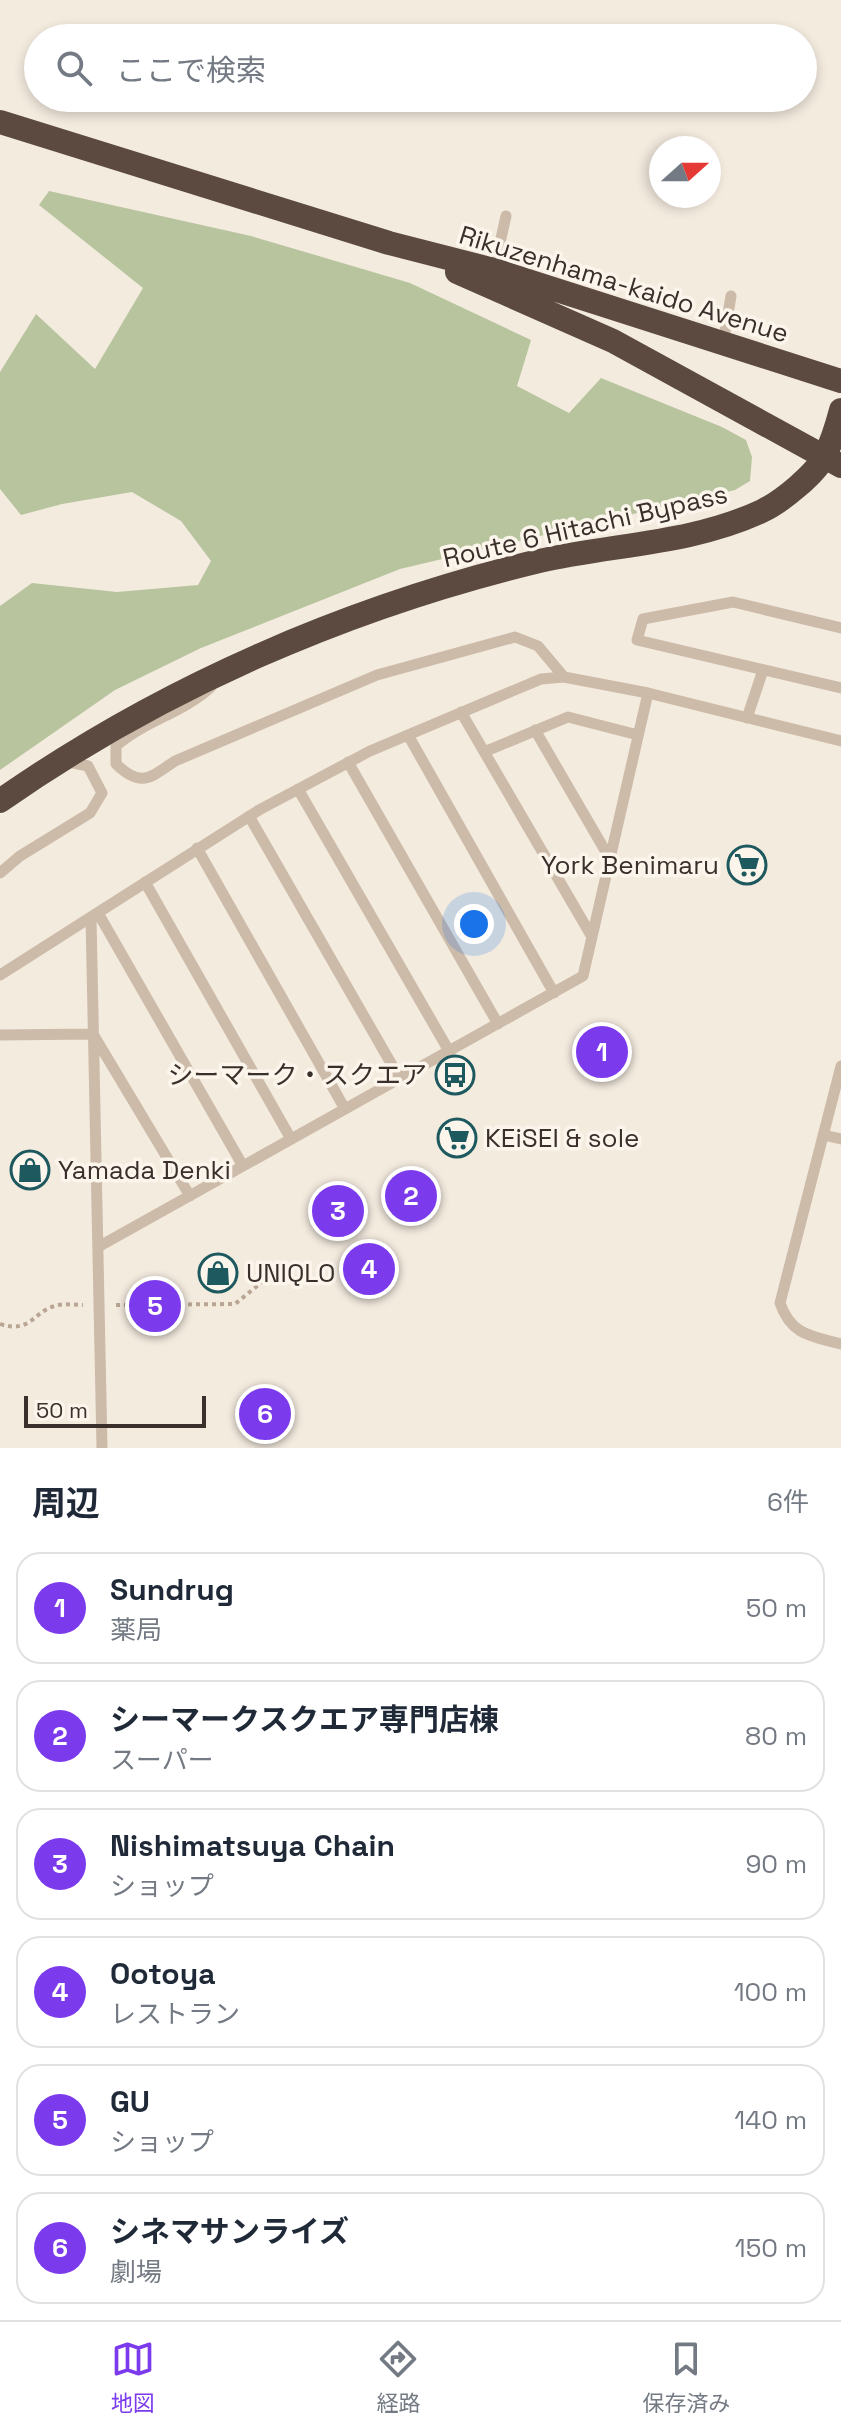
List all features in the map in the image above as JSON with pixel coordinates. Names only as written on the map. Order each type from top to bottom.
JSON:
[{"type":"highway","name":"Rikuzenhama-kaido Avenue","points":[[0,122],[389,243],[494,270],[841,381]]},
{"type":"highway","name":"Rikuzenhama-kaido Avenue","points":[[389,243],[613,341],[833,462]]},
{"type":"highway","name":"Route 6 Hitachi Bypass","points":[[0,801],[61,760],[236,666],[427,592],[540,561],[725,526],[765,510],[833,462],[841,410]]},
{"type":"lane","points":[[494,270],[506,216]]},
{"type":"lane","points":[[723,345],[731,296]]},
{"type":"lane","points":[[841,628],[733,602],[643,619],[637,640],[841,688]]},
{"type":"lane","points":[[236,666],[196,701],[126,736],[116,746],[116,764],[127,775],[140,780],[153,776],[175,761],[377,675],[515,637],[538,646],[564,677]]},
{"type":"lane","points":[[747,718],[763,670]]},
{"type":"lane","points":[[0,975],[197,848],[298,789],[348,762],[541,679],[564,677],[648,693],[841,741]]},
{"type":"lane","points":[[98,1247],[583,976],[648,693]]},
{"type":"lane","points":[[461,712],[592,937]]},
{"type":"lane","points":[[484,752],[568,717],[638,735]]},
{"type":"lane","points":[[535,730],[610,859]]},
{"type":"lane","points":[[408,735],[554,993]]},
{"type":"lane","points":[[0,873],[20,856],[90,813],[102,793],[88,766],[61,760]]},
{"type":"lane","points":[[348,762],[498,1024]]},
{"type":"lane","points":[[298,789],[449,1051]]},
{"type":"lane","points":[[249,816],[400,1079]]},
{"type":"lane","points":[[197,848],[345,1109]]},
{"type":"lane","points":[[145,882],[291,1139]]},
{"type":"lane","points":[[94,915],[93,1034],[102,1448]]},
{"type":"lane","points":[[94,915],[243,1166]]},
{"type":"lane","points":[[0,1035],[93,1034]]},
{"type":"lane","points":[[93,1034],[190,1196]]},
{"type":"lane","points":[[841,1066],[780,1303],[786,1320],[805,1335],[841,1344]]},
{"type":"lane","points":[[823,1135],[841,1139]]},
{"type":"path","points":[[138,1304],[235,1304],[283,1265]]},
{"type":"path","points":[[0,1324],[11,1328],[33,1322],[54,1306],[79,1305]]},
{"type":"green space","points":[[49,191],[251,236],[410,283],[531,340],[517,386],[569,413],[601,378],[722,427],[746,440],[752,457],[750,481],[735,490],[400,569],[201,648],[115,690],[0,770],[0,606],[32,583],[117,592],[198,585],[211,561],[181,521],[132,492],[62,504],[21,515],[0,489],[0,372],[36,314],[95,369],[143,288],[39,205]]},
{"type":"place","name":"York Benimaru","points":[[747,865]]},
{"type":"place","name":"Sundrug","points":[[602,1052]]},
{"type":"place","name":"シーマーク・スクエア","points":[[455,1075]]},
{"type":"place","name":"KEiSEI & sole","points":[[457,1138]]},
{"type":"place","name":"Yamada Denki","points":[[30,1170]]},
{"type":"place","name":"シーマークスクエア専門店棟","points":[[411,1196]]},
{"type":"place","name":"Nishimatsuya Chain","points":[[338,1211]]},
{"type":"place","name":"Ootoya","points":[[369,1269]]},
{"type":"place","name":"UNIQLO","points":[[218,1273]]},
{"type":"place","name":"GU","points":[[155,1306]]},
{"type":"place","name":"シネマサンライズ","points":[[265,1414]]}]
